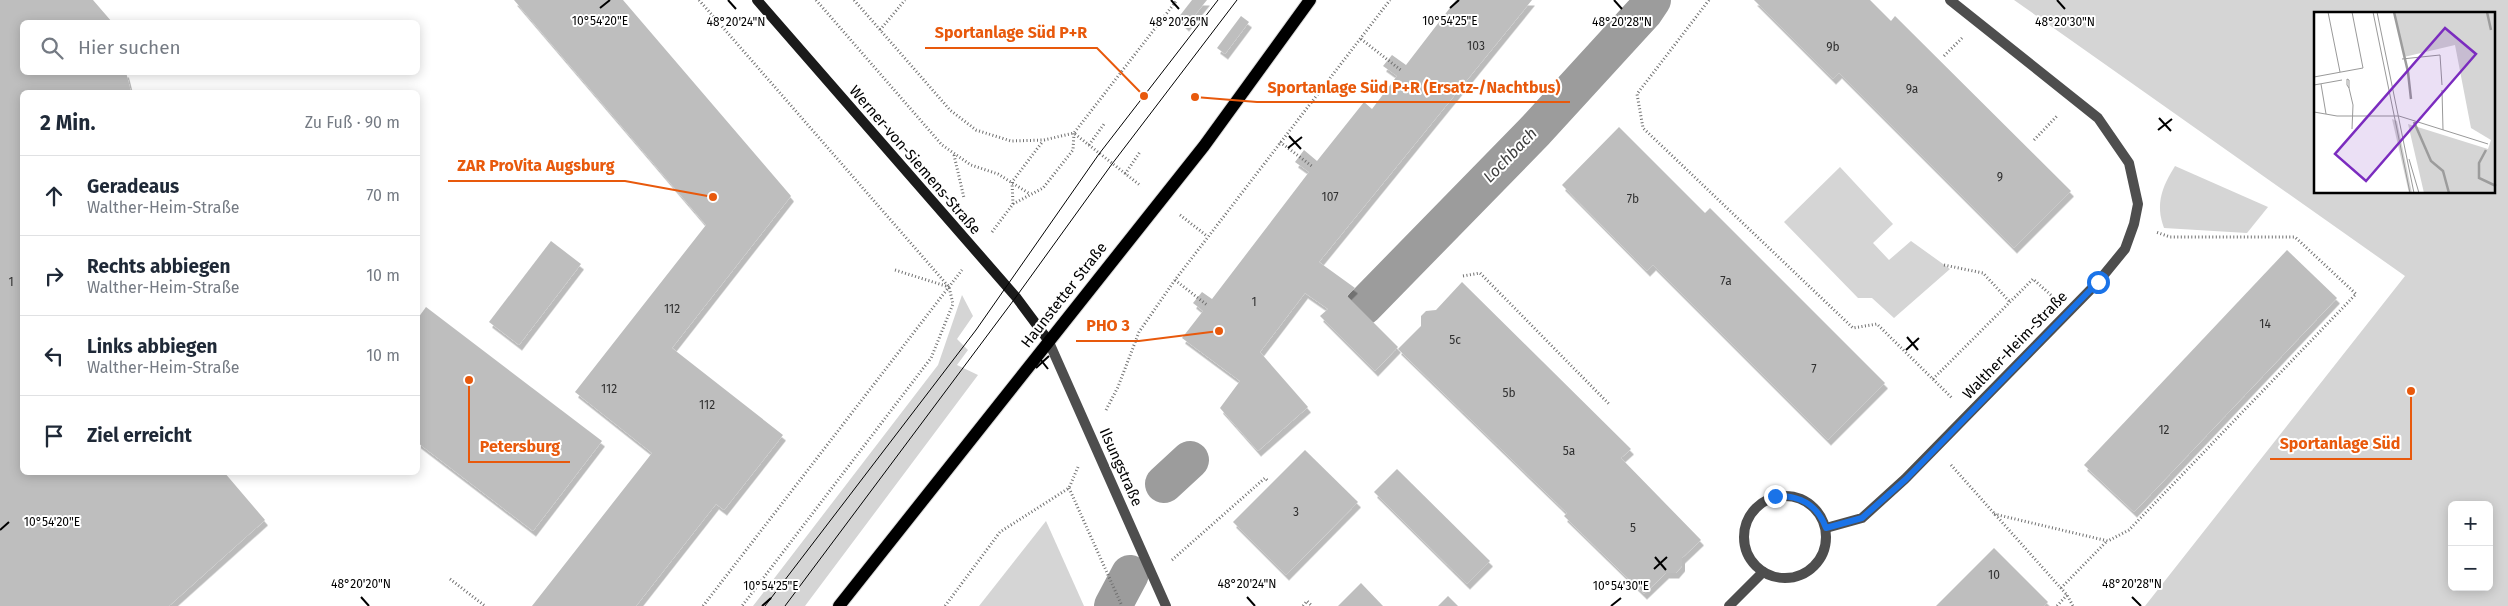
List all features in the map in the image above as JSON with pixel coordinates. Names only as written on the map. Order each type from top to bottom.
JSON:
[{"type":"main road","name":"Haunstetter Straße","points":[[840,606],[1048,340],[1204,146],[1310,0]]},
{"type":"street","name":"Werner-von-Siemens-Straße","points":[[757,0],[1011,292],[1048,340]]},
{"type":"street","name":"Walther-Heim-Straße","points":[[1826,528],[1862,518],[1936,448],[2098,282],[2125,249],[2138,204],[2129,163],[2098,118],[1950,0]]},
{"type":"street","name":"Ilsungstraße","points":[[1048,340],[1166,606]]},
{"type":"street","points":[[1775,496],[1803,499],[1815,507],[1826,528],[1826,542],[1822,555],[1814,566],[1803,575],[1790,578],[1775,578],[1763,572],[1752,563],[1746,552],[1743,538],[1745,524],[1752,512],[1762,502],[1775,496]]},
{"type":"street","points":[[1729,606],[1763,572]]},
{"type":"path","points":[[699,0],[949,287],[953,304],[931,358],[742,606]]},
{"type":"path","points":[[816,0],[942,145],[971,166],[998,174],[1030,195]]},
{"type":"path","points":[[854,0],[950,110],[976,130],[1011,142],[1044,140],[1074,133]]},
{"type":"path","points":[[880,30],[905,0]]},
{"type":"path","points":[[1044,140],[1012,182],[1013,204],[1043,188],[1073,150],[1074,133],[1177,0]]},
{"type":"path","points":[[946,606],[1000,532],[1069,488],[1091,436],[1118,388],[1139,332],[1175,280],[1390,0]]},
{"type":"path","points":[[1709,0],[1637,94],[1643,128],[1853,328],[1877,324],[1933,379],[2033,279],[2069,312]]},
{"type":"path","points":[[1361,39],[1402,70]]},
{"type":"path","points":[[2034,140],[2074,99]]},
{"type":"path","points":[[1089,145],[1104,124]]},
{"type":"path","points":[[1280,142],[1312,167]]},
{"type":"path","points":[[1124,174],[1140,152]]},
{"type":"path","points":[[2061,588],[2108,541],[2129,530],[2356,294],[2295,236],[2170,237]]},
{"type":"path","points":[[1944,265],[1983,273],[2010,302]]},
{"type":"path","points":[[896,270],[949,287]]},
{"type":"path","points":[[1464,276],[1480,273],[1609,404]]},
{"type":"path","points":[[1175,280],[1207,305]]},
{"type":"path","points":[[703,606],[949,287]]},
{"type":"path","points":[[1936,448],[2061,588],[2073,606]]},
{"type":"path","points":[[1153,577],[1266,478],[1268,481]]},
{"type":"path","points":[[1069,488],[1122,606]]},
{"type":"path","points":[[1994,514],[2108,541]]},
{"type":"path","points":[[450,579],[485,606]]},
{"type":"path","points":[[2057,606],[2067,595]]},
{"type":"path","points":[[1303,606],[1308,602],[1312,606]]},
{"type":"shaded area","points":[[2014,0],[2508,0],[2508,606],[2145,606],[2405,276]]},
{"type":"shaded area","points":[[2175,166],[2268,207],[2247,233],[2164,228],[2160,211],[2161,196]]},
{"type":"shaded area","points":[[1840,167],[1893,224],[1873,243],[1889,260],[1911,241],[1950,269],[1894,318],[1872,298],[1858,298],[1784,222]]},
{"type":"shaded area","points":[[962,295],[973,316],[957,339],[968,350],[957,365],[978,375],[805,606],[753,606],[938,365]]},
{"type":"shaded area","points":[[1046,521],[1084,606],[979,606]]},
{"type":"building","points":[[0,0],[93,0],[110,20],[20,20],[20,75],[127,75],[130,90],[20,90],[20,475],[227,475],[265,520],[169,606],[0,606]]},
{"type":"building","points":[[514,0],[623,0],[791,196],[672,348],[783,435],[724,510],[716,504],[636,606],[532,606],[652,453],[575,392],[706,225]]},
{"type":"building","points":[[1192,0],[1207,0],[1186,26],[1178,18]]},
{"type":"building","points":[[1456,0],[1532,0],[1319,262],[1355,288],[1347,296],[1398,347],[1375,371],[1320,316],[1328,309],[1305,293],[1260,352],[1308,407],[1258,451],[1220,408],[1240,381],[1182,338],[1203,311],[1193,303],[1202,292],[1212,299],[1309,172],[1295,162],[1304,150],[1317,161],[1364,102],[1372,109],[1397,76],[1383,66],[1392,55],[1406,65]]},
{"type":"building","points":[[1754,0],[1870,0],[1891,21],[1895,16],[2071,191],[2014,248],[1839,73],[1833,79]]},
{"type":"building","points":[[1241,16],[1249,22],[1225,54],[1217,48]]},
{"type":"building","points":[[1619,127],[1705,213],[1710,208],[1885,383],[1828,440],[1653,265],[1647,271],[1562,185]]},
{"type":"building","points":[[551,241],[581,264],[519,345],[489,322]]},
{"type":"building","points":[[2287,250],[2337,298],[2134,512],[2084,465]]},
{"type":"building","points":[[1462,282],[1631,449],[1621,458],[1701,540],[1682,558],[1682,566],[1676,573],[1666,573],[1644,594],[1564,516],[1567,513],[1398,349],[1421,326],[1421,316],[1426,311],[1436,310]]},
{"type":"building","points":[[426,307],[602,441],[533,531],[420,445],[420,315]]},
{"type":"building","points":[[1305,450],[1358,502],[1286,575],[1233,522]]},
{"type":"building","points":[[1397,469],[1490,561],[1467,584],[1374,492]]},
{"type":"building","points":[[1994,548],[2048,602],[2044,606],[1936,606]]},
{"type":"building","points":[[1361,583],[1383,606],[1338,606]]},
{"type":"building","points":[[1448,596],[1458,606],[1438,606]]},
{"type":"waterway","name":"Lochbach","points":[[1364,306],[1535,131],[1644,12],[1652,0]]},
{"type":"waterway","name":"Lochbach","points":[[1164,484],[1190,460]]},
{"type":"waterway","name":"Lochbach","points":[[1113,606],[1130,574]]},
{"type":"tram line","points":[[765,606],[976,330],[1099,154],[1218,0]]},
{"type":"tram line","points":[[785,606],[1016,297],[1112,164],[1237,0]]},
{"type":"place","name":"Sportanlage Süd P+R","points":[[1144,96]]},
{"type":"place","name":"Sportanlage Süd P+R (Ersatz-/Nachtbus)","points":[[1195,97]]},
{"type":"place","name":"ZAR ProVita Augsburg","points":[[713,197]]},
{"type":"place","name":"PHO 3","points":[[1219,331]]},
{"type":"place","name":"Petersburg","points":[[469,380]]},
{"type":"place","name":"Sportanlage Süd","points":[[2411,391]]},
{"type":"route","points":[[1775,496],[1803,499],[1815,507],[1822,517],[1826,528],[1862,518],[1906,479],[2098,282]]}]
